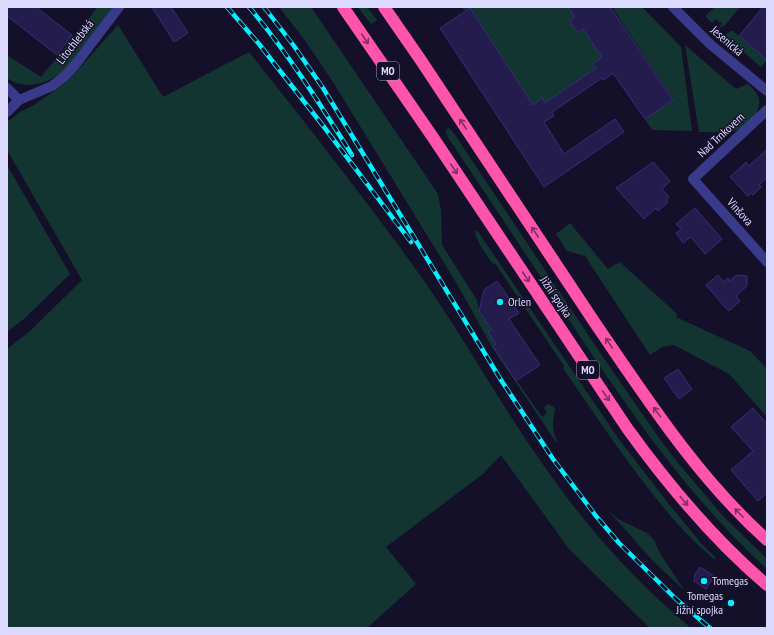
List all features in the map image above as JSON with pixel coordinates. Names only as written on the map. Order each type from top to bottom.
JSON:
[{"type":"highway","name":"Jižní spojka","points":[[343,7],[432,136],[627,428],[648,457],[700,520],[724,546],[767,585]]},
{"type":"highway","name":"Jižní spojka","points":[[384,7],[420,58],[644,394],[680,444],[710,482],[767,540]]},
{"type":"street","name":"Litochlebská","points":[[7,112],[19,100],[52,86],[64,77],[75,65],[118,7]]},
{"type":"street","name":"Jesenická","points":[[673,7],[711,45],[767,91]]},
{"type":"street","points":[[7,88],[19,100]]},
{"type":"street","name":"Nad Trnkovem","points":[[693,179],[767,110]]},
{"type":"street","name":"Vinšova","points":[[693,179],[767,262]]},
{"type":"green space","points":[[98,7],[113,7],[68,68],[62,73],[47,81],[31,85],[14,82],[7,78],[7,55],[41,77]]},
{"type":"green space","points":[[279,7],[311,7],[438,194],[441,210],[442,245],[477,300],[479,311],[492,330],[489,332],[496,344],[493,346],[542,417],[547,413],[544,407],[548,404],[550,406],[552,405],[555,409],[553,425],[556,442],[492,347],[457,284],[333,82],[304,39]]},
{"type":"green space","points":[[358,7],[367,7],[377,20],[371,24]]},
{"type":"green space","points":[[462,7],[568,7],[575,17],[570,21],[578,32],[583,29],[605,62],[597,61],[593,64],[596,68],[545,103],[542,99],[535,109],[470,8],[464,10]]},
{"type":"green space","points":[[617,7],[642,7],[681,47],[692,131],[652,130],[645,119],[673,99],[613,9]]},
{"type":"green space","points":[[715,7],[740,7],[725,25],[718,28],[722,24],[716,19],[712,23],[705,16]]},
{"type":"green space","points":[[118,25],[163,97],[249,52],[352,183],[418,273],[449,318],[502,403],[560,488],[612,552],[650,591],[691,628],[650,628],[569,549],[501,455],[483,474],[386,547],[416,584],[367,628],[7,628],[7,349],[29,332],[82,280],[7,150],[7,122],[67,82]]},
{"type":"green space","points":[[730,31],[733,31],[767,60],[761,67],[725,36]]},
{"type":"green space","points":[[685,45],[736,89],[748,84],[755,91],[759,99],[758,110],[748,124],[734,131],[699,132]]},
{"type":"green space","points":[[449,128],[659,438],[723,516],[767,559],[767,569],[711,512],[660,451],[591,353],[447,136],[446,130]]},
{"type":"green space","points":[[7,165],[70,274],[25,318],[7,332]]},
{"type":"green space","points":[[570,223],[608,269],[620,262],[677,314],[676,317],[750,351],[767,369],[767,417],[729,374],[674,345],[662,347],[650,355],[585,256],[567,251],[556,234]]},
{"type":"green space","points":[[477,230],[618,438],[668,503],[702,544],[716,558],[714,559],[704,551],[677,523],[652,493],[602,426],[495,263],[493,264],[485,252],[476,235],[475,231]]},
{"type":"green space","points":[[606,508],[618,519],[647,533],[654,540],[661,555],[685,591],[654,562]]},
{"type":"building","points":[[7,7],[36,7],[72,35],[57,55],[7,16]]},
{"type":"building","points":[[152,7],[171,7],[188,33],[174,42]]},
{"type":"building","points":[[568,7],[610,7],[673,100],[645,119],[613,73],[604,80],[602,78],[552,112],[554,116],[544,122],[564,154],[615,119],[624,132],[544,187],[440,28],[470,8],[533,105],[542,98],[545,103],[596,68],[593,64],[602,57],[583,29],[578,33],[570,21],[575,17]]},
{"type":"building","points":[[763,7],[767,7],[767,60],[739,36]]},
{"type":"building","points":[[767,149],[767,178],[759,185],[761,187],[753,195],[751,193],[748,196],[730,177],[746,162],[749,166]]},
{"type":"building","points":[[653,162],[670,181],[662,189],[669,197],[666,200],[668,202],[658,211],[656,208],[644,219],[616,188]]},
{"type":"building","points":[[695,208],[722,239],[705,254],[691,237],[683,243],[676,233],[681,229],[676,224]]},
{"type":"building","points":[[718,275],[724,282],[728,278],[730,281],[736,275],[747,276],[747,286],[736,296],[740,301],[729,311],[706,285]]},
{"type":"building","points":[[497,281],[519,313],[509,319],[540,365],[516,381],[493,346],[496,344],[488,332],[492,330],[479,311],[484,290]]},
{"type":"building","points":[[678,369],[692,389],[679,399],[664,378]]},
{"type":"building","points":[[753,408],[767,424],[767,493],[758,501],[731,470],[753,451],[731,427]]},
{"type":"building","points":[[700,567],[714,576],[706,589],[694,581],[695,574]]},
{"type":"railway","points":[[227,7],[259,44],[324,127],[411,242]]},
{"type":"railway","points":[[249,7],[277,42],[316,98],[352,155]]},
{"type":"railway","points":[[264,7],[294,46],[323,88],[501,380],[553,459],[596,516],[619,543],[677,600],[710,628]]},
{"type":"place","name":"Orlen","points":[[500,302]]},
{"type":"place","name":"Tomegas","points":[[704,581]]},
{"type":"place","name":"Tomegas Jižní spojka","points":[[731,603]]}]
